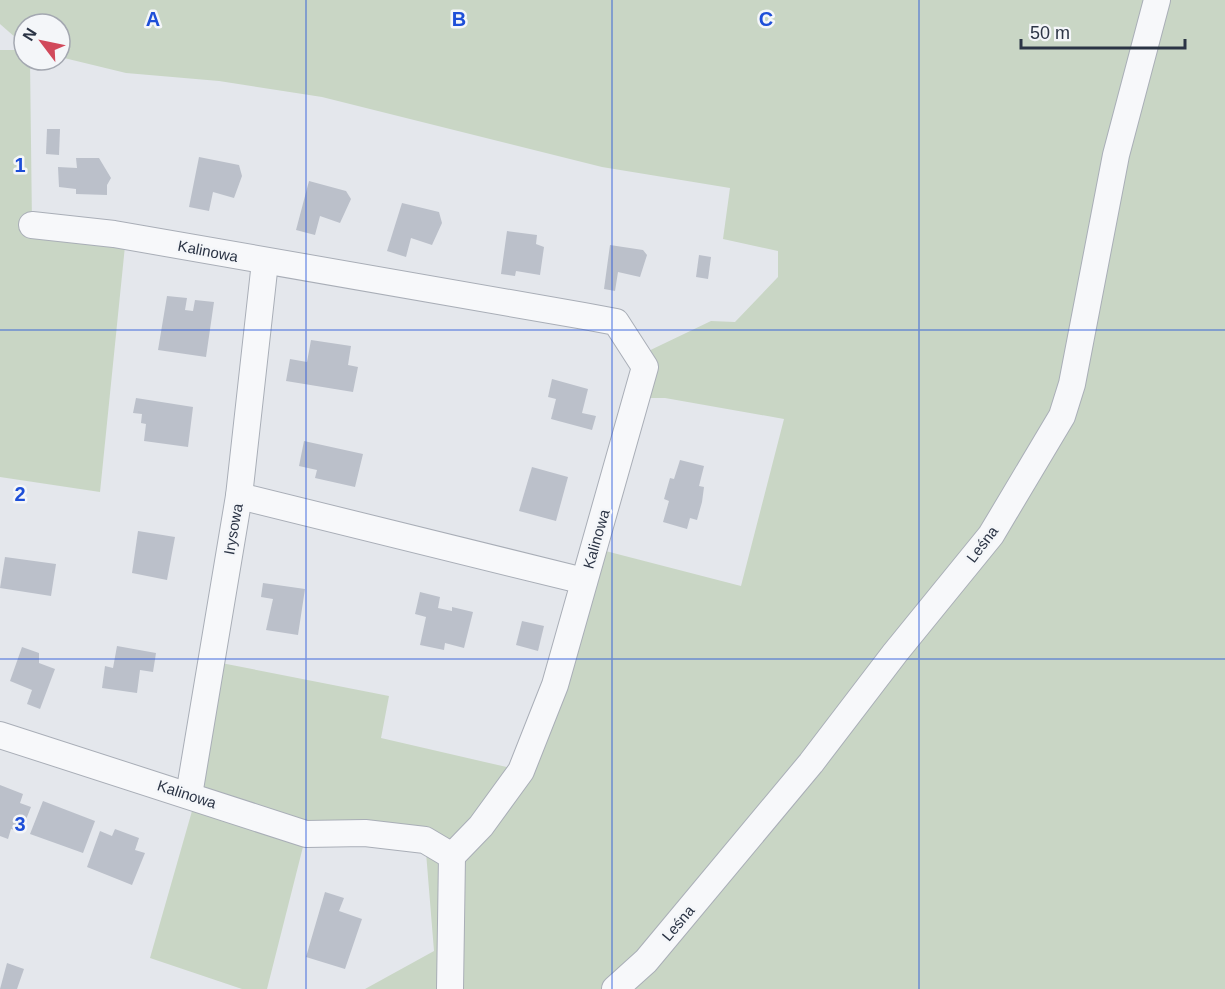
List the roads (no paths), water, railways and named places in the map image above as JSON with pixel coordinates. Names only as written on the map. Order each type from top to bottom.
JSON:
[{"type":"street","name":"Leśna","points":[[615,989],[646,961],[811,763],[895,653],[990,536],[1062,416],[1077,362],[1116,155],[1157,0]]},
{"type":"street","name":"Kalinowa","points":[[0,735],[306,834],[365,833],[425,840],[452,856],[481,826],[521,771],[555,685],[645,367],[616,322],[114,234],[32,225]]},
{"type":"street","name":"Irysowa","points":[[189,795],[239,496],[265,262]]},
{"type":"street","points":[[239,496],[584,581]]},
{"type":"street","points":[[450,989],[452,856]]}]
